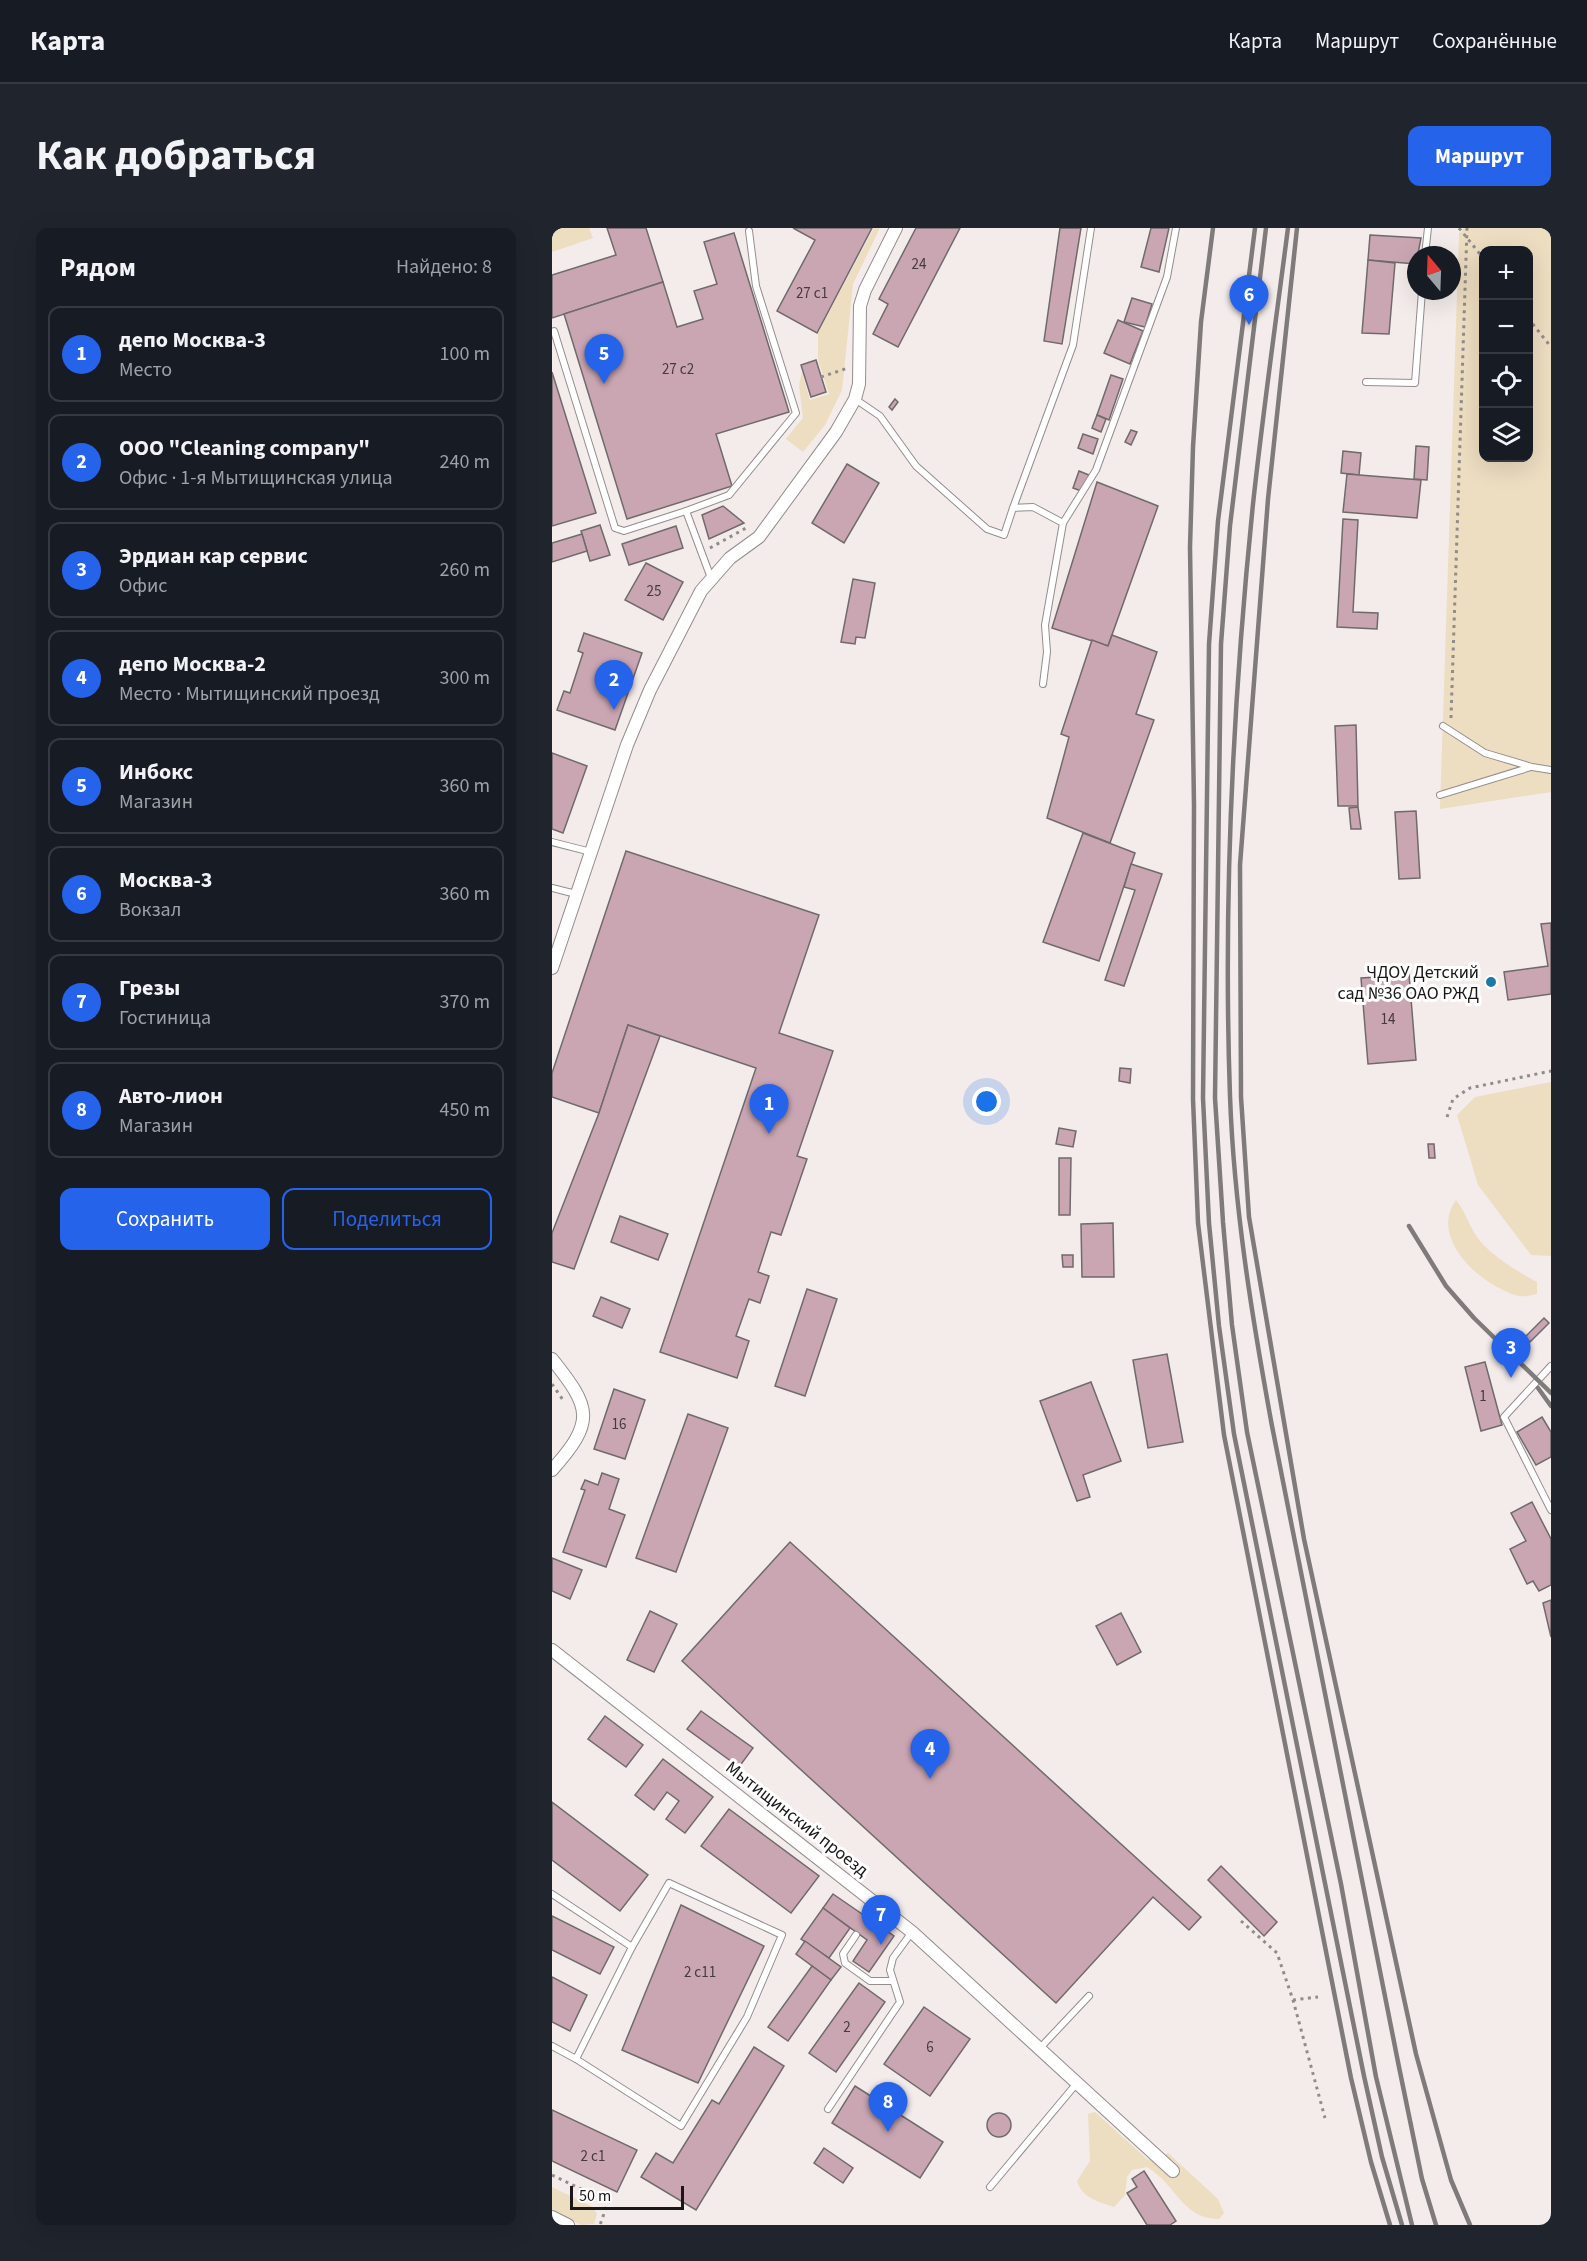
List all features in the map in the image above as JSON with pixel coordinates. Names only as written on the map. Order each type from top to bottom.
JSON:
[{"type":"street","points":[[552,968],[627,746],[650,690],[701,591],[730,558],[759,537],[836,432],[855,399],[859,384],[860,306],[865,290],[896,228]]},
{"type":"street","points":[[552,1359],[582,1401],[584,1416],[570,1451],[552,1470]]},
{"type":"street","name":"Мытищинский проезд","points":[[552,1650],[912,1932],[1173,2170]]},
{"type":"street","points":[[552,2217],[568,2225]]},
{"type":"lane","points":[[855,399],[880,416],[916,466],[987,529],[1004,535],[1072,345],[1091,228]]},
{"type":"lane","points":[[1043,684],[1047,652],[1045,625],[1063,523],[1096,471],[1167,277],[1176,228]]},
{"type":"lane","points":[[1426,246],[1428,228]]},
{"type":"lane","points":[[554,331],[615,528],[624,531],[729,495],[796,413],[756,286],[749,231]]},
{"type":"lane","points":[[1366,382],[1415,383],[1421,300]]},
{"type":"lane","points":[[1012,508],[1033,507],[1063,523]]},
{"type":"lane","points":[[686,511],[711,579]]},
{"type":"lane","points":[[1443,726],[1485,753],[1532,767],[1551,770]]},
{"type":"lane","points":[[1440,795],[1532,767]]},
{"type":"lane","points":[[552,842],[591,852]]},
{"type":"lane","points":[[552,888],[576,894]]},
{"type":"lane","points":[[552,896],[562,889]]},
{"type":"lane","points":[[1551,1366],[1504,1417],[1551,1510]]},
{"type":"lane","points":[[552,2046],[681,2126],[747,2017],[782,1935],[669,1883],[632,1947],[576,2059]]},
{"type":"lane","points":[[552,1893],[632,1947]]},
{"type":"lane","points":[[828,2109],[895,2013],[900,2002],[900,1993],[892,1981],[892,1958],[912,1932]]},
{"type":"lane","points":[[856,1935],[843,1954],[845,1964],[870,1981],[892,1981]]},
{"type":"lane","points":[[1040,2048],[1089,1996]]},
{"type":"lane","points":[[990,2187],[1078,2083]]},
{"type":"path","points":[[1460,228],[1479,253]]},
{"type":"path","points":[[1450,730],[1467,228]]},
{"type":"path","points":[[1533,324],[1551,347]]},
{"type":"path","points":[[821,377],[850,367]]},
{"type":"path","points":[[1447,1117],[1453,1099],[1470,1088],[1551,1071]]},
{"type":"path","points":[[552,1384],[565,1402]]},
{"type":"path","points":[[1241,1921],[1277,1953],[1293,2000],[1325,2118]]},
{"type":"path","points":[[1293,2000],[1318,1996]]},
{"type":"path","points":[[552,2175],[608,2202],[600,2225]]},
{"type":"shaded area","points":[[552,228],[589,228],[593,238],[552,252]]},
{"type":"shaded area","points":[[874,228],[880,228],[853,284],[842,390],[825,425],[803,452],[786,439],[803,418],[799,385],[802,372],[810,400],[829,394],[818,360],[818,333]]},
{"type":"shaded area","points":[[1464,228],[1551,228],[1551,792],[1440,809],[1457,300],[1461,300],[1461,246],[1459,246],[1459,233]]},
{"type":"shaded area","points":[[1551,1082],[1551,1256],[1531,1255],[1478,1185],[1457,1115],[1475,1097]]},
{"type":"shaded area","points":[[1456,1200],[1480,1241],[1499,1259],[1537,1282],[1537,1294],[1519,1296],[1505,1291],[1475,1272],[1463,1259],[1454,1245],[1449,1230],[1449,1215]]},
{"type":"shaded area","points":[[1095,2112],[1147,2159],[1154,2161],[1168,2153],[1218,2199],[1224,2213],[1219,2219],[1207,2218],[1196,2213],[1147,2167],[1132,2170],[1127,2177],[1125,2195],[1114,2207],[1097,2201],[1083,2192],[1077,2181],[1090,2161],[1088,2114]]},
{"type":"shaded area","points":[[552,2187],[593,2207],[597,2214],[594,2224],[581,2225],[552,2211]]},
{"type":"building","points":[[607,228],[646,228],[663,282],[552,318],[552,275],[616,255]]},
{"type":"building","points":[[793,228],[872,228],[817,333],[777,311],[815,240]]},
{"type":"building","points":[[916,228],[960,228],[898,347],[873,334],[888,304],[879,299]]},
{"type":"building","points":[[1060,228],[1081,228],[1062,344],[1044,341]]},
{"type":"building","points":[[1151,228],[1169,228],[1159,272],[1141,267]]},
{"type":"building","points":[[734,233],[789,412],[716,434],[732,486],[627,519],[564,314],[663,282],[677,327],[703,319],[694,291],[717,284],[704,242]]},
{"type":"building","points":[[1370,235],[1421,238],[1419,246],[1407,246],[1407,263],[1368,260]]},
{"type":"building","points":[[1368,260],[1395,263],[1389,334],[1362,333]]},
{"type":"building","points":[[1132,298],[1152,304],[1145,327],[1124,322]]},
{"type":"building","points":[[1118,320],[1143,331],[1130,364],[1104,353]]},
{"type":"building","points":[[816,360],[826,392],[811,397],[801,365]]},
{"type":"building","points":[[552,372],[596,513],[552,526]]},
{"type":"building","points":[[1111,375],[1123,379],[1109,420],[1097,415]]},
{"type":"building","points":[[895,399],[898,402],[892,410],[889,407]]},
{"type":"building","points":[[1097,415],[1106,419],[1101,432],[1092,428]]},
{"type":"building","points":[[1131,430],[1137,432],[1131,445],[1125,442]]},
{"type":"building","points":[[1083,434],[1098,439],[1093,454],[1078,448]]},
{"type":"building","points":[[1416,446],[1429,447],[1427,480],[1414,479]]},
{"type":"building","points":[[1343,451],[1361,453],[1359,475],[1341,473]]},
{"type":"building","points":[[847,464],[879,483],[844,543],[812,523]]},
{"type":"building","points":[[1079,471],[1089,475],[1084,492],[1073,488]]},
{"type":"building","points":[[1347,474],[1421,480],[1417,518],[1343,512]]},
{"type":"building","points":[[1097,482],[1158,506],[1108,646],[1052,628]]},
{"type":"building","points":[[723,506],[744,523],[709,539],[702,515]]},
{"type":"building","points":[[1343,519],[1358,520],[1353,612],[1378,613],[1377,629],[1337,627]]},
{"type":"building","points":[[600,525],[610,555],[590,561],[581,531]]},
{"type":"building","points":[[676,526],[683,548],[629,565],[622,544]]},
{"type":"building","points":[[582,534],[587,551],[552,562],[552,543]]},
{"type":"building","points":[[646,563],[683,582],[663,620],[625,600]]},
{"type":"building","points":[[853,579],[875,583],[865,638],[856,637],[855,644],[841,642]]},
{"type":"building","points":[[584,633],[642,653],[615,730],[557,710],[564,691],[570,693],[583,653],[578,651]]},
{"type":"building","points":[[1112,635],[1157,652],[1136,714],[1154,720],[1110,843],[1047,818],[1069,737],[1061,734],[1092,640],[1108,646]]},
{"type":"building","points":[[1356,725],[1358,806],[1338,806],[1335,726]]},
{"type":"building","points":[[552,753],[587,766],[563,833],[552,829]]},
{"type":"building","points":[[1358,807],[1361,829],[1351,829],[1349,808]]},
{"type":"building","points":[[1416,811],[1420,878],[1399,879],[1395,812]]},
{"type":"building","points":[[1083,833],[1135,853],[1099,961],[1043,942]]},
{"type":"building","points":[[626,851],[819,915],[779,1033],[833,1051],[797,1156],[807,1159],[781,1235],[771,1232],[758,1272],[769,1276],[760,1303],[749,1299],[736,1336],[749,1341],[737,1378],[660,1352],[756,1068],[628,1025],[599,1113],[552,1097],[552,1073]]},
{"type":"building","points":[[1131,864],[1162,874],[1124,986],[1105,980],[1135,890],[1124,887]]},
{"type":"building","points":[[1551,923],[1551,994],[1508,1000],[1504,972],[1548,966],[1541,924]]},
{"type":"building","points":[[1392,970],[1393,975],[1409,974],[1416,1060],[1368,1064],[1361,978],[1377,977],[1376,971]]},
{"type":"building","points":[[628,1025],[660,1036],[574,1269],[552,1262],[552,1233],[599,1113]]},
{"type":"building","points":[[1120,1068],[1131,1069],[1130,1083],[1119,1081]]},
{"type":"building","points":[[1059,1128],[1076,1131],[1073,1147],[1056,1144]]},
{"type":"building","points":[[1428,1144],[1434,1144],[1435,1158],[1429,1158]]},
{"type":"building","points":[[1059,1158],[1071,1158],[1070,1215],[1059,1215]]},
{"type":"building","points":[[620,1216],[668,1234],[658,1260],[611,1242]]},
{"type":"building","points":[[1113,1223],[1114,1277],[1082,1277],[1081,1224]]},
{"type":"building","points":[[1062,1255],[1073,1255],[1073,1267],[1063,1267]]},
{"type":"building","points":[[807,1289],[837,1299],[805,1396],[775,1386]]},
{"type":"building","points":[[601,1297],[630,1309],[622,1328],[593,1316]]},
{"type":"building","points":[[1544,1318],[1549,1323],[1530,1342],[1525,1337]]},
{"type":"building","points":[[1167,1354],[1183,1442],[1148,1448],[1133,1360]]},
{"type":"building","points":[[1485,1362],[1502,1425],[1481,1431],[1465,1367]]},
{"type":"building","points":[[1091,1382],[1121,1461],[1083,1475],[1090,1497],[1077,1501],[1040,1401]]},
{"type":"building","points":[[614,1389],[645,1400],[625,1459],[594,1449]]},
{"type":"building","points":[[688,1414],[728,1428],[676,1572],[636,1558]]},
{"type":"building","points":[[1542,1417],[1551,1432],[1551,1457],[1536,1465],[1517,1432]]},
{"type":"building","points":[[602,1473],[619,1479],[609,1509],[625,1515],[606,1567],[563,1552],[585,1490],[581,1489],[585,1480],[598,1485]]},
{"type":"building","points":[[1532,1502],[1551,1539],[1551,1585],[1539,1591],[1533,1581],[1527,1584],[1510,1549],[1526,1541],[1511,1513]]},
{"type":"building","points":[[790,1542],[1201,1917],[1189,1930],[1153,1897],[1056,2003],[682,1661]]},
{"type":"building","points":[[552,1558],[582,1570],[570,1599],[552,1591]]},
{"type":"building","points":[[1551,1600],[1551,1637],[1543,1603]]},
{"type":"building","points":[[650,1611],[677,1624],[654,1672],[627,1660]]},
{"type":"building","points":[[1121,1613],[1141,1652],[1117,1665],[1096,1626]]},
{"type":"building","points":[[701,1711],[753,1748],[739,1767],[687,1729]]},
{"type":"building","points":[[605,1716],[643,1745],[626,1767],[588,1739]]},
{"type":"building","points":[[663,1759],[713,1797],[685,1833],[666,1819],[679,1801],[667,1792],[654,1810],[635,1795]]},
{"type":"building","points":[[552,1802],[648,1875],[620,1911],[552,1860]]},
{"type":"building","points":[[729,1809],[819,1876],[791,1913],[701,1846]]},
{"type":"building","points":[[1221,1866],[1277,1922],[1264,1936],[1208,1880]]},
{"type":"building","points":[[833,1894],[894,1936],[869,1972],[853,1961],[867,1940],[823,1908]]},
{"type":"building","points":[[681,1905],[764,1946],[698,2083],[622,2050]]},
{"type":"building","points":[[823,1908],[850,1928],[829,1958],[801,1939]]},
{"type":"building","points":[[552,1916],[614,1947],[600,1974],[552,1950]]},
{"type":"building","points":[[805,1941],[841,1967],[831,1980],[796,1954]]},
{"type":"building","points":[[812,1966],[831,1980],[788,2041],[768,2027]]},
{"type":"building","points":[[552,1977],[587,1995],[570,2031],[552,2022]]},
{"type":"building","points":[[859,1983],[885,2002],[836,2072],[809,2053]]},
{"type":"building","points":[[924,2007],[970,2039],[930,2096],[884,2064]]},
{"type":"building","points":[[754,2047],[784,2066],[696,2210],[641,2177],[656,2153],[673,2163],[712,2100],[719,2104]]},
{"type":"building","points":[[855,2086],[943,2142],[920,2178],[832,2123]]},
{"type":"building","points":[[552,2110],[637,2150],[617,2192],[552,2161]]},
{"type":"building","points":[[999,2113],[1008,2116],[1011,2125],[1008,2134],[999,2137],[990,2134],[987,2125],[990,2116]]},
{"type":"building","points":[[824,2148],[853,2168],[843,2183],[814,2163]]},
{"type":"building","points":[[1144,2171],[1176,2221],[1170,2225],[1147,2225],[1127,2193],[1137,2187],[1132,2179]]},
{"type":"railway","points":[[1213,228],[1201,322],[1193,447],[1190,547],[1194,805],[1193,1099],[1198,1223],[1224,1435],[1351,2078],[1371,2162],[1390,2225]]},
{"type":"railway","points":[[1255,228],[1218,521],[1209,644],[1203,1098],[1209,1223],[1219,1326],[1234,1434],[1364,2076],[1382,2157],[1402,2225]]},
{"type":"railway","points":[[1266,228],[1230,526],[1221,644],[1215,1098],[1223,1222],[1232,1325],[1247,1432],[1341,1884],[1376,2077],[1412,2225]]},
{"type":"railway","points":[[1288,228],[1253,504],[1235,726],[1228,948],[1230,1096],[1235,1179],[1245,1262],[1272,1426],[1399,2067],[1422,2179],[1436,2225]]},
{"type":"railway","points":[[1297,228],[1268,499],[1240,865],[1241,1097],[1249,1217],[1304,1539],[1416,2054],[1451,2180],[1470,2225]]},
{"type":"railway","points":[[1409,1226],[1446,1286],[1474,1318],[1551,1393]]},
{"type":"railway","points":[[1538,1388],[1551,1406]]},
{"type":"place","name":"Москва-3","points":[[1249,325]]},
{"type":"place","name":"Инбокс","points":[[604,384]]},
{"type":"place","name":"ООО \"Cleaning company\"","points":[[614,710]]},
{"type":"place","name":"ЧДОУ Детский сад №36 ОАО РЖД","points":[[1491,982]]},
{"type":"place","name":"депо Москва-3","points":[[769,1134]]},
{"type":"place","name":"Эрдиан кар сервис","points":[[1511,1378]]},
{"type":"place","name":"депо Москва-2","points":[[930,1779]]},
{"type":"place","name":"Грезы","points":[[881,1945]]},
{"type":"place","name":"Авто-лион","points":[[888,2132]]}]
